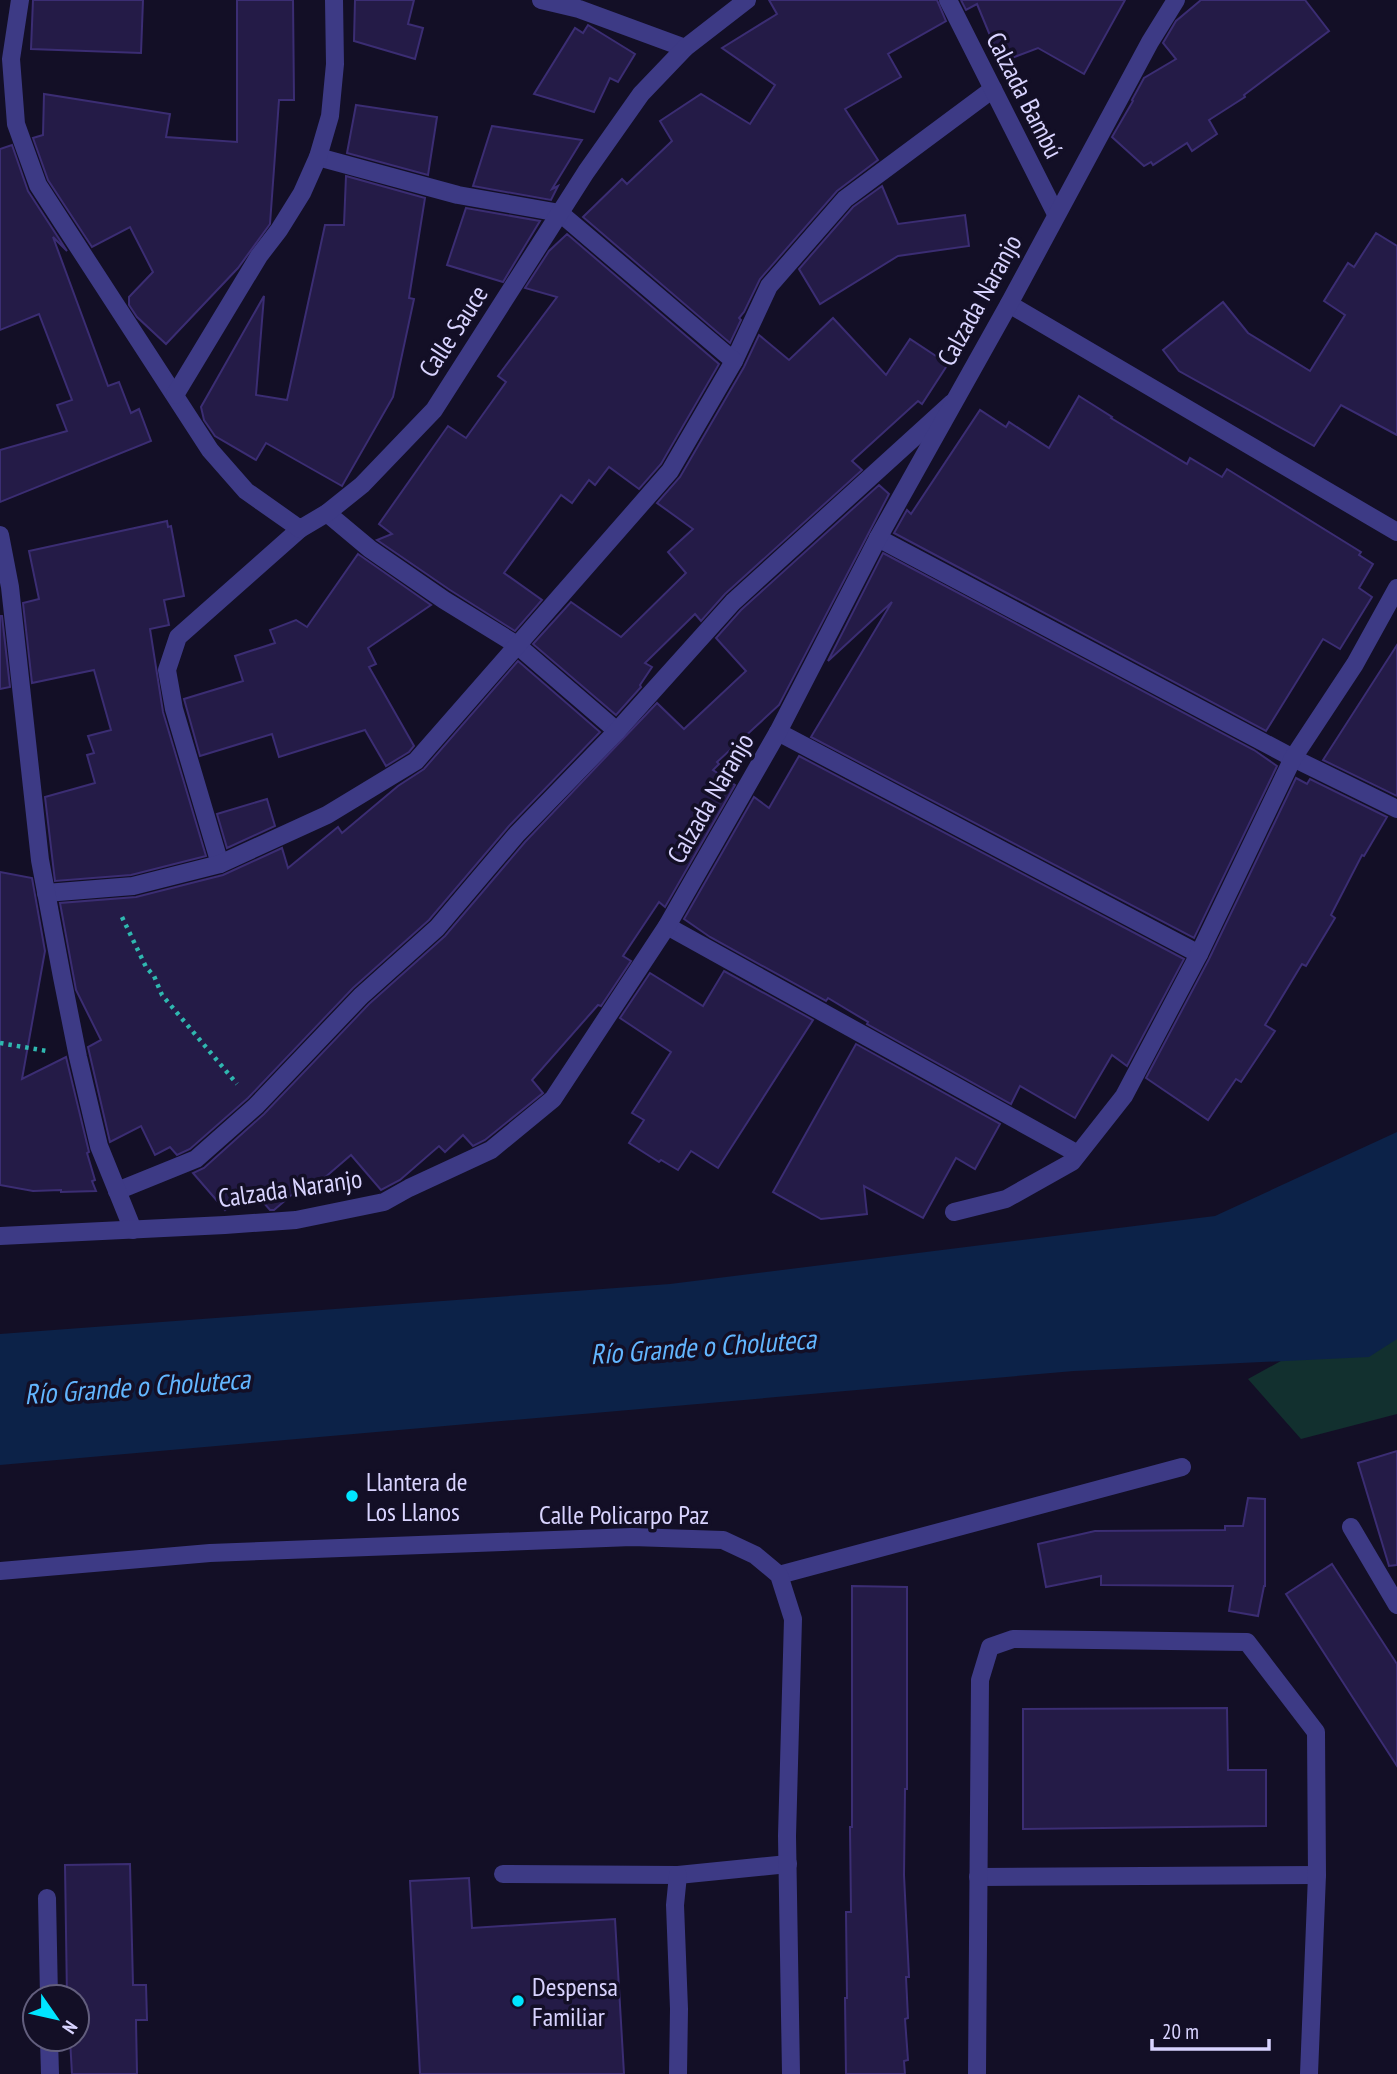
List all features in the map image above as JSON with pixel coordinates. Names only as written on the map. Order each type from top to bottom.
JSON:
[{"type":"street","points":[[20,0],[11,59],[16,124],[38,185],[210,450],[246,491],[300,529]]},
{"type":"street","points":[[175,395],[259,256],[302,193],[318,157],[330,116],[335,64],[334,0]]},
{"type":"street","points":[[541,0],[579,9],[685,48]]},
{"type":"street","name":"Calle Sauce","points":[[220,864],[174,709],[167,670],[178,637],[300,529],[327,513],[362,485],[434,410],[586,172],[641,94],[685,48],[747,0]]},
{"type":"street","name":"Calzada Bambú","points":[[948,0],[1056,214]]},
{"type":"street","name":"Calzada Naranjo","points":[[0,1236],[296,1220],[383,1202],[491,1150],[553,1099],[667,926],[778,732],[878,538],[1009,304],[1150,42],[1176,0]]},
{"type":"street","points":[[46,893],[133,886],[220,864],[327,815],[416,761],[670,471],[734,361],[769,286],[845,199],[993,89]]},
{"type":"street","points":[[318,157],[458,195],[560,213],[734,361]]},
{"type":"street","points":[[1009,304],[1397,532]]},
{"type":"street","points":[[117,1191],[196,1158],[256,1106],[361,996],[437,928],[517,834],[617,731],[733,602],[953,403]]},
{"type":"street","points":[[327,513],[370,549],[433,593],[517,645],[617,731]]},
{"type":"street","points":[[0,535],[10,587],[40,860],[46,893],[78,1057],[99,1146],[134,1230]]},
{"type":"street","points":[[878,538],[1293,758],[1397,809]]},
{"type":"street","points":[[954,1212],[1006,1199],[1072,1162],[1124,1096],[1199,954],[1293,758],[1355,664],[1397,588]]},
{"type":"street","points":[[778,732],[1199,954]]},
{"type":"street","points":[[667,926],[1078,1154]]},
{"type":"street","points":[[791,2074],[788,1864],[793,1619],[779,1575],[1182,1467]]},
{"type":"street","points":[[1351,1527],[1397,1605]]},
{"type":"street","name":"Calle Policarpo Paz","points":[[0,1572],[210,1553],[632,1537],[723,1540],[755,1555],[779,1575]]},
{"type":"street","points":[[977,2074],[980,1680],[990,1647],[1013,1639],[1247,1642],[1316,1732],[1317,1875],[1308,2074]]},
{"type":"street","points":[[503,1874],[678,1875],[788,1864]]},
{"type":"street","points":[[678,1875],[678,2074]]},
{"type":"street","points":[[978,1877],[1317,1875]]},
{"type":"street","points":[[47,1898],[48,1983]]},
{"type":"street","points":[[49,2053],[50,2074]]},
{"type":"path","points":[[116,888],[124,923],[162,995],[256,1106]]},
{"type":"path","points":[[0,1043],[78,1057]]},
{"type":"green space","points":[[1397,1297],[1397,1414],[1301,1439],[1248,1379]]},
{"type":"water","name":"Río Grande o Choluteca","points":[[1397,1132],[1397,1339],[1369,1357],[1074,1371],[0,1465],[0,1334],[670,1284],[1215,1216]]},
{"type":"building","points":[[33,0],[143,0],[141,53],[31,49]]},
{"type":"building","points":[[237,0],[293,0],[294,100],[279,100],[270,224],[238,268],[166,344],[137,317],[129,305],[129,297],[153,272],[130,227],[92,247],[48,180],[33,138],[43,135],[44,94],[170,114],[166,137],[237,142]]},
{"type":"building","points":[[355,0],[414,0],[408,24],[423,28],[415,59],[354,41]]},
{"type":"building","points":[[769,0],[937,0],[946,21],[888,54],[901,77],[845,109],[878,160],[837,191],[760,279],[739,318],[741,320],[730,343],[583,217],[622,179],[627,184],[672,141],[660,121],[701,94],[750,124],[775,85],[722,48],[777,14]]},
{"type":"building","points":[[961,0],[1125,0],[1084,74],[1038,48],[1001,62],[977,4],[966,10]]},
{"type":"building","points":[[1201,0],[1305,0],[1329,31],[1244,95],[1245,97],[1209,120],[1217,134],[1192,151],[1187,143],[1153,165],[1151,162],[1144,166],[1112,137],[1144,78],[1176,59],[1163,43],[1176,21]]},
{"type":"building","points":[[588,25],[635,54],[618,82],[610,78],[594,112],[534,94],[575,28],[583,33]]},
{"type":"building","points":[[356,105],[437,117],[428,175],[347,153]]},
{"type":"building","points":[[492,126],[582,140],[552,189],[558,186],[551,200],[473,186]]},
{"type":"building","points":[[12,145],[28,191],[67,251],[53,237],[108,386],[119,382],[131,413],[139,409],[151,441],[0,502],[0,450],[67,431],[57,405],[72,400],[39,314],[0,330],[0,149]]},
{"type":"building","points":[[346,176],[425,198],[409,298],[414,299],[393,397],[342,486],[266,443],[256,460],[215,436],[204,420],[201,407],[264,296],[256,395],[287,400],[325,225],[344,225]]},
{"type":"building","points":[[882,186],[898,224],[965,215],[969,246],[898,256],[820,304],[799,269],[853,207]]},
{"type":"building","points":[[466,208],[540,221],[503,282],[447,265]]},
{"type":"building","points":[[1376,233],[1397,246],[1397,435],[1341,405],[1314,446],[1179,371],[1163,350],[1223,302],[1248,333],[1310,371],[1345,315],[1324,301],[1348,263],[1354,267]]},
{"type":"building","points":[[567,234],[719,364],[661,464],[639,489],[609,467],[595,485],[589,480],[572,503],[561,495],[504,573],[542,600],[515,631],[377,540],[392,534],[379,524],[448,426],[466,438],[506,382],[498,376],[557,297],[525,288],[549,251]]},
{"type":"building","points":[[833,318],[886,375],[910,339],[948,364],[922,404],[918,401],[852,461],[862,470],[725,594],[701,621],[695,614],[645,663],[652,667],[641,687],[616,715],[533,644],[571,602],[621,637],[686,573],[668,552],[693,529],[657,503],[680,477],[744,367],[759,335],[789,360]]},
{"type":"building","points":[[1079,396],[1187,464],[1190,458],[1222,477],[1227,469],[1361,552],[1359,555],[1373,564],[1359,588],[1372,597],[1340,649],[1323,639],[1266,731],[894,533],[907,510],[911,514],[980,410],[1006,427],[1009,422],[1049,448]]},
{"type":"building","points":[[879,485],[889,494],[779,705],[717,762],[719,764],[713,770],[735,785],[665,907],[659,902],[623,956],[631,961],[601,1006],[598,1005],[532,1080],[543,1093],[485,1140],[473,1146],[463,1135],[445,1152],[439,1146],[400,1180],[381,1190],[351,1155],[315,1186],[309,1180],[274,1210],[270,1210],[251,1188],[225,1210],[193,1173],[204,1168],[264,1114],[369,1004],[445,936],[525,842],[657,703],[684,729],[746,671],[716,638],[741,610]]},
{"type":"building","points":[[167,521],[168,527],[171,526],[184,596],[164,600],[169,625],[150,629],[163,712],[206,856],[131,875],[55,881],[45,797],[95,783],[87,755],[94,753],[88,736],[111,730],[94,670],[32,683],[23,603],[39,599],[29,551]]},
{"type":"building","points":[[883,553],[1254,750],[1277,766],[1194,938],[811,737],[892,602],[828,661]]},
{"type":"building","points":[[358,554],[431,605],[368,648],[376,664],[369,667],[414,746],[386,766],[365,730],[279,757],[272,734],[200,756],[184,699],[243,681],[235,656],[275,643],[270,630],[296,620],[307,627]]},
{"type":"building","points":[[0,616],[10,687],[0,689]]},
{"type":"building","points":[[1397,645],[1397,796],[1323,760]]},
{"type":"building","points":[[518,661],[600,732],[509,826],[429,920],[353,988],[248,1098],[190,1149],[177,1155],[170,1147],[155,1155],[141,1126],[110,1142],[88,1047],[101,1040],[76,990],[60,903],[136,897],[223,875],[282,848],[288,868],[338,827],[342,833],[398,786],[424,769]]},
{"type":"building","points":[[799,756],[1184,959],[1127,1066],[1112,1055],[1075,1118],[1020,1086],[1011,1104],[867,1024],[868,1022],[828,998],[826,1001],[710,937],[684,919],[754,797],[769,808]]},
{"type":"building","points":[[1296,778],[1307,784],[1310,779],[1387,817],[1364,856],[1362,855],[1331,915],[1335,918],[1306,966],[1302,964],[1265,1025],[1275,1031],[1241,1082],[1236,1079],[1208,1120],[1146,1078],[1209,959]]},
{"type":"building","points":[[267,799],[275,826],[227,848],[217,814]]},
{"type":"building","points":[[0,872],[32,878],[45,951],[22,1079],[66,1057],[96,1191],[33,1191],[0,1185]]},
{"type":"building","points":[[724,971],[813,1020],[718,1168],[691,1151],[678,1170],[661,1160],[659,1162],[629,1143],[644,1120],[632,1113],[671,1052],[620,1018],[650,973],[703,1006]]},
{"type":"building","points":[[856,1044],[1000,1124],[975,1169],[956,1158],[923,1218],[864,1186],[867,1214],[821,1219],[773,1192]]},
{"type":"building","points":[[1397,1451],[1397,1565],[1389,1566],[1358,1463]]},
{"type":"building","points":[[1248,1498],[1265,1499],[1265,1586],[1258,1616],[1229,1611],[1233,1586],[1101,1585],[1101,1576],[1046,1587],[1038,1544],[1095,1531],[1225,1530],[1225,1526],[1243,1526]]},
{"type":"building","points":[[1332,1564],[1397,1664],[1397,1766],[1286,1594]]},
{"type":"building","points":[[852,1586],[907,1587],[907,1789],[904,1875],[909,1977],[906,1977],[908,2060],[904,2061],[905,2074],[846,2074],[846,1912],[851,1912]]},
{"type":"building","points":[[1227,1708],[1228,1770],[1266,1770],[1266,1826],[1023,1829],[1023,1709]]},
{"type":"building","points":[[130,1864],[133,1985],[146,1985],[147,2020],[136,2020],[137,2074],[72,2074],[71,2053],[91,2053],[91,1983],[67,1983],[65,1865]]},
{"type":"building","name":"Despensa Familiar","points":[[469,1878],[472,1928],[615,1919],[624,2074],[420,2074],[410,1881]]},
{"type":"place","name":"Llantera de Los Llanos","points":[[352,1496]]},
{"type":"place","name":"Despensa Familiar","points":[[518,2001]]}]
